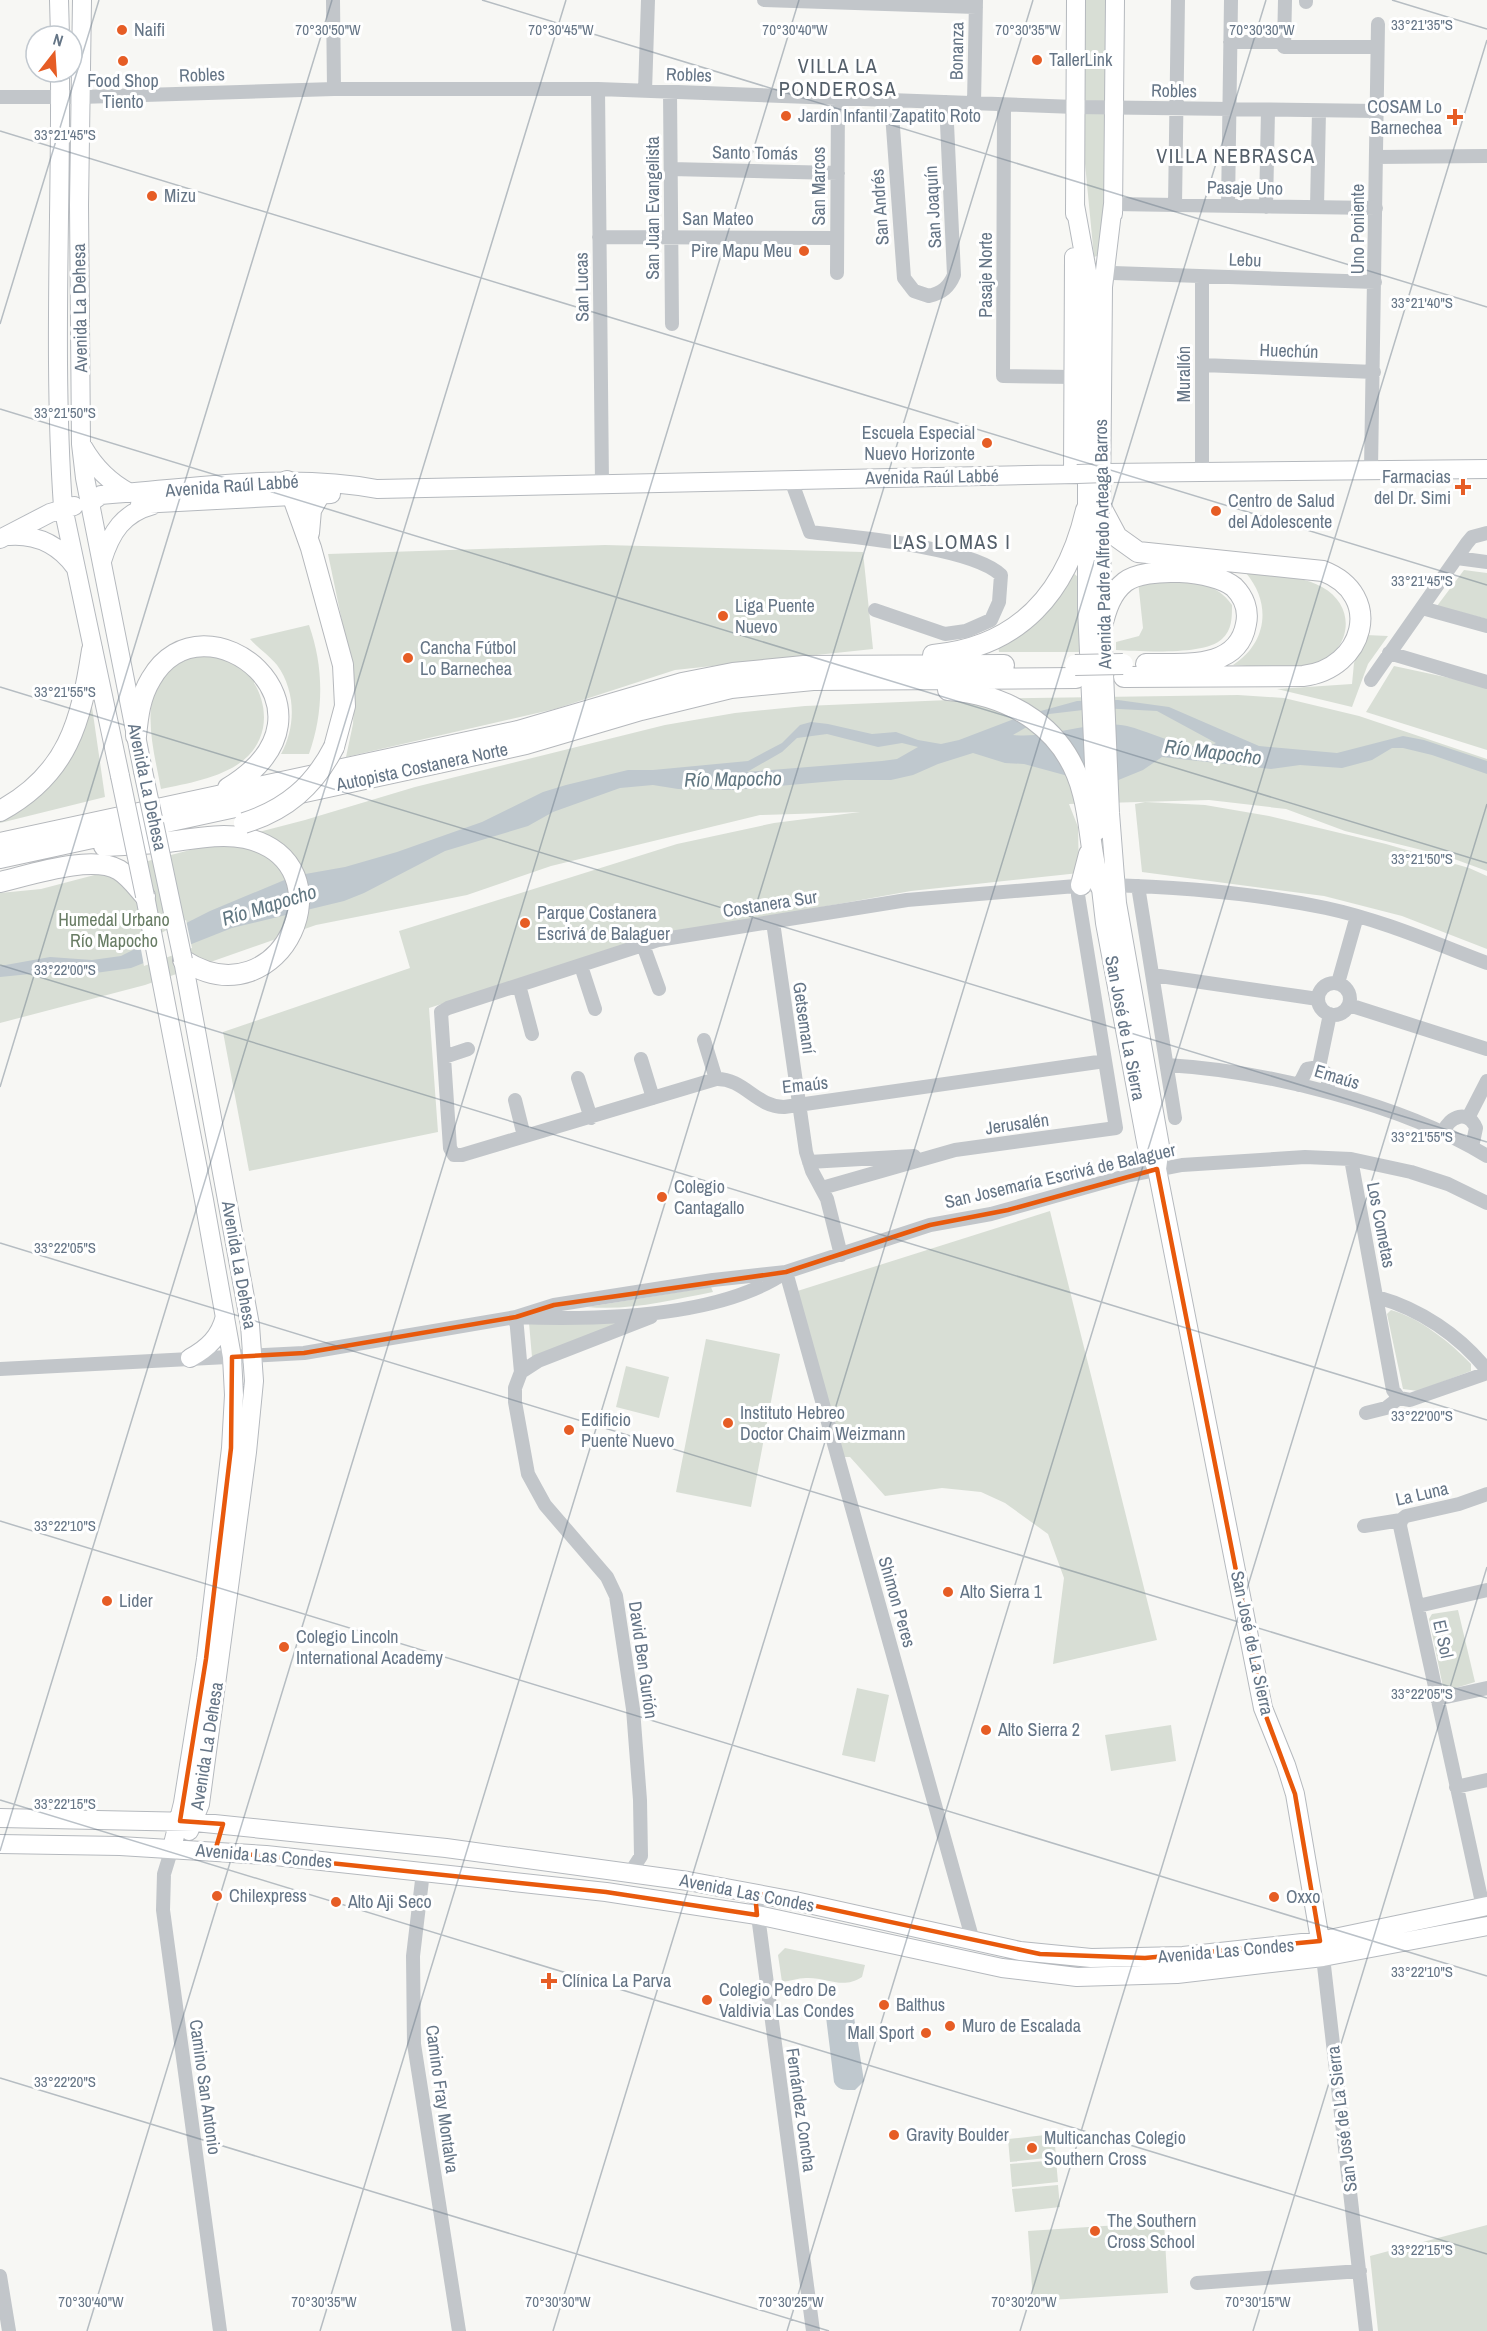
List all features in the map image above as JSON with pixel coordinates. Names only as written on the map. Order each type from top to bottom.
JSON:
[{"type":"highway","points":[[0,858],[245,831],[295,798],[316,776],[334,747],[342,721],[346,692],[336,636],[314,557],[290,488]]},
{"type":"highway","points":[[314,557],[310,518],[320,494]]},
{"type":"highway","points":[[1094,508],[1117,537],[1138,552],[1323,571],[1345,584],[1357,601],[1360,613],[1358,634],[1352,649],[1342,662],[1321,673],[1303,676],[1124,671],[841,672],[954,652],[984,644],[1009,632],[1034,613],[1054,590],[1094,508]]},
{"type":"highway","points":[[1102,626],[1109,604],[1118,588],[1129,579],[1145,574],[1212,576],[1234,587],[1243,598],[1247,612],[1244,634],[1237,646],[1221,658],[1124,671]]},
{"type":"highway","points":[[136,736],[144,694],[154,673],[170,658],[188,650],[207,647],[229,650],[247,659],[261,672],[274,694],[278,714],[277,729],[272,745],[257,767],[218,794]]},
{"type":"highway","points":[[0,811],[21,799],[42,782],[69,744],[83,703],[93,650]]},
{"type":"highway","name":"Autopista Costanera Norte","points":[[0,843],[218,794],[518,731],[707,678],[759,669],[841,672]]},
{"type":"highway","points":[[841,672],[913,687],[979,694],[1007,703],[1031,716],[1056,739],[1071,761],[1081,784],[1098,812],[1090,846],[1099,885]]},
{"type":"highway","name":"Autopista Costanera Norte","points":[[0,858],[485,754],[703,694],[841,672]]},
{"type":"highway","points":[[183,960],[206,971],[231,974],[266,964],[278,954],[293,932],[298,916],[299,894],[294,875],[282,859],[245,831]]},
{"type":"highway","points":[[0,882],[86,864],[103,864],[123,872],[145,896]]},
{"type":"main road","points":[[59,0],[60,24]]},
{"type":"main road","name":"Avenida La Dehesa","points":[[82,0],[81,444],[90,503],[136,736],[183,960],[254,1357],[251,1412],[217,1693],[200,1804],[187,1821],[172,1848]]},
{"type":"main road","name":"Avenida Padre Alfredo Arteaga Barros","points":[[1075,474],[1076,0]]},
{"type":"main road","name":"Avenida Padre Alfredo Arteaga Barros","points":[[1109,473],[1113,273],[1114,0]]},
{"type":"main road","name":"Avenida La Dehesa","points":[[60,84],[59,313],[63,507],[166,996],[232,1358],[234,1408],[231,1448],[187,1821]]},
{"type":"main road","name":"Avenida Padre Alfredo Arteaga Barros","points":[[1099,885],[1098,812],[1086,671],[1087,607],[1094,508],[1103,287],[1113,204]]},
{"type":"main road","name":"Avenida Padre Alfredo Arteaga Barros","points":[[1075,205],[1087,271],[1094,508],[1102,626],[1086,671]]},
{"type":"main road","points":[[81,444],[105,478],[130,493]]},
{"type":"main road","name":"Avenida Raúl Labbé","points":[[4,538],[63,507],[90,503],[104,506],[159,503],[290,488],[321,481],[377,489],[1202,471],[1487,469]]},
{"type":"main road","name":"Avenida Raúl Labbé","points":[[90,503],[101,495],[130,493],[290,488],[320,494],[354,494],[377,489]]},
{"type":"main road","points":[[102,562],[109,540],[119,524],[138,510],[159,503]]},
{"type":"main road","points":[[4,538],[29,536],[49,543],[64,553],[75,567]]},
{"type":"main road","name":"San José de La Sierra","points":[[1099,885],[1147,1148],[1157,1169],[1263,1708],[1295,1794],[1321,1949]]},
{"type":"main road","points":[[190,1358],[212,1343],[220,1331],[225,1316]]},
{"type":"main road","name":"Avenida Las Condes","points":[[0,1818],[187,1821],[447,1848],[755,1893],[1041,1954],[1114,1959],[1321,1949],[1362,1935],[1485,1906]]},
{"type":"main road","points":[[215,1851],[221,1833],[232,1825]]},
{"type":"main road","name":"Avenida Las Condes","points":[[0,1844],[215,1851],[606,1892],[757,1915],[944,1957],[1056,1976],[1101,1978],[1177,1974],[1321,1949],[1487,1926]]},
{"type":"main road","points":[[606,1892],[621,1884],[630,1873]]},
{"type":"street","points":[[333,0],[334,89]]},
{"type":"street","points":[[645,91],[648,0]]},
{"type":"street","points":[[764,0],[976,4]]},
{"type":"street","points":[[1176,205],[1178,0]]},
{"type":"street","points":[[1228,206],[1231,0]]},
{"type":"street","points":[[1284,44],[1285,0]]},
{"type":"street","name":"Bonanza","points":[[974,104],[976,4]]},
{"type":"street","name":"Uno Poniente","points":[[1371,470],[1378,24]]},
{"type":"street","points":[[1230,42],[1377,47]]},
{"type":"street","name":"Robles","points":[[0,97],[81,98],[334,89],[598,89],[1004,105],[1377,111]]},
{"type":"street","name":"San Lucas","points":[[598,89],[602,484]]},
{"type":"street","name":"San Juan Evangelista","points":[[670,92],[672,324]]},
{"type":"street","name":"San Marcos","points":[[837,273],[838,98]]},
{"type":"street","name":"San Andrés","points":[[891,100],[904,278],[914,291],[929,296]]},
{"type":"street","name":"San Joaquín","points":[[929,296],[950,285],[954,274],[946,102]]},
{"type":"street","name":"Pasaje Norte","points":[[1004,105],[1004,376],[1074,377]]},
{"type":"street","points":[[1266,207],[1268,110]]},
{"type":"street","points":[[1317,207],[1318,111]]},
{"type":"street","points":[[1376,157],[1487,156]]},
{"type":"street","name":"Santo Tomás","points":[[671,169],[838,173]]},
{"type":"street","name":"Pasaje Uno","points":[[1113,204],[1376,208]]},
{"type":"street","name":"San Mateo","points":[[599,237],[837,238]]},
{"type":"street","name":"Lebu","points":[[1113,273],[1375,282]]},
{"type":"street","name":"Murallón","points":[[1202,277],[1202,471]]},
{"type":"street","name":"Huechún","points":[[1202,365],[1374,372]]},
{"type":"street","points":[[791,480],[810,532],[950,553],[995,569],[1001,575],[999,602],[991,620],[966,631],[945,634],[875,610]]},
{"type":"street","points":[[1371,680],[1472,537],[1487,533]]},
{"type":"street","points":[[1457,558],[1487,562]]},
{"type":"street","points":[[1422,608],[1487,626]]},
{"type":"street","points":[[1389,653],[1487,682]]},
{"type":"street","points":[[1099,885],[1138,885],[1227,893],[1326,908],[1392,927],[1487,963]]},
{"type":"street","name":"Costanera Sur","points":[[444,1057],[441,1012],[658,940],[907,900],[1099,885]]},
{"type":"street","name":"San José de La Sierra","points":[[1099,885],[1078,895],[1116,1128]]},
{"type":"street","name":"San José de La Sierra","points":[[1138,885],[1175,1118]]},
{"type":"street","points":[[1338,983],[1357,916]]},
{"type":"street","name":"Getsemaní","points":[[773,922],[798,1105],[809,1162],[822,1188],[841,1255]]},
{"type":"street","points":[[643,945],[659,989]]},
{"type":"street","points":[[581,966],[595,1009]]},
{"type":"street","points":[[1153,975],[1318,999]]},
{"type":"street","points":[[1338,983],[1350,994],[1349,1005],[1344,1012],[1330,1014],[1322,1009],[1318,999],[1324,986],[1338,983]]},
{"type":"street","points":[[519,985],[532,1034]]},
{"type":"street","points":[[1349,1005],[1487,1049]]},
{"type":"street","points":[[1319,1067],[1330,1014]]},
{"type":"street","points":[[468,1049],[444,1057],[449,1144],[453,1154],[462,1155],[716,1079],[704,1040]]},
{"type":"street","points":[[642,1059],[653,1098]]},
{"type":"street","name":"Emaús","points":[[716,1079],[735,1082],[771,1106],[798,1105],[1105,1061]]},
{"type":"street","name":"Emaús","points":[[1167,1065],[1299,1085],[1328,1092],[1443,1132],[1487,1156]]},
{"type":"street","points":[[1299,1085],[1307,1069],[1319,1067]]},
{"type":"street","points":[[1319,1067],[1328,1075],[1328,1092]]},
{"type":"street","points":[[579,1078],[591,1118]]},
{"type":"street","points":[[1468,1118],[1487,1081]]},
{"type":"street","points":[[515,1100],[524,1136]]},
{"type":"street","points":[[1443,1132],[1451,1119],[1460,1116],[1468,1118],[1476,1128],[1472,1147]]},
{"type":"street","name":"Jerusalén","points":[[822,1188],[924,1157],[1116,1128]]},
{"type":"street","name":"Jerusalén","points":[[809,1162],[905,1155],[924,1157]]},
{"type":"street","name":"San Josemaría Escrivá de Balaguer","points":[[0,1369],[304,1353],[516,1317],[554,1305],[713,1280],[786,1272],[930,1225],[1008,1210],[1157,1169],[1197,1163],[1305,1157],[1351,1159],[1412,1172],[1448,1184],[1487,1203]]},
{"type":"street","name":"Los Cometas","points":[[1351,1159],[1393,1390],[1399,1398]]},
{"type":"street","name":"San Josemaría Escrivá de Balaguer","points":[[516,1317],[556,1318],[664,1312],[708,1303],[764,1285],[786,1272]]},
{"type":"street","name":"Shimon Peres","points":[[786,1272],[973,1941]]},
{"type":"street","points":[[708,1303],[720,1289],[713,1280]]},
{"type":"street","points":[[1366,1413],[1386,1408],[1399,1398],[1410,1400],[1487,1371],[1459,1341],[1433,1322],[1407,1308],[1377,1297]]},
{"type":"street","points":[[521,1372],[538,1361],[664,1312]]},
{"type":"street","name":"David Ben Gurión","points":[[516,1317],[521,1372],[515,1388],[514,1402],[528,1474],[544,1505],[602,1570],[616,1596],[635,1725],[640,1800],[641,1856],[630,1873]]},
{"type":"street","name":"La Luna","points":[[1364,1526],[1401,1520],[1406,1516],[1459,1504],[1487,1494]]},
{"type":"street","name":"El Sol","points":[[1401,1520],[1400,1526],[1437,1699],[1485,1906]]},
{"type":"street","points":[[1418,1606],[1487,1590]]},
{"type":"street","points":[[1437,1699],[1487,1688]]},
{"type":"street","points":[[1456,1786],[1487,1780]]},
{"type":"street","name":"Camino San Antonio","points":[[172,1848],[164,1874],[163,1910],[220,2331]]},
{"type":"street","name":"Camino Fray Montalva","points":[[423,1872],[413,1956],[414,2044],[459,2331]]},
{"type":"street","name":"Fernández Concha","points":[[755,1893],[813,2331]]},
{"type":"street","name":"San José de La Sierra","points":[[1321,1949],[1366,2331]]},
{"type":"street","points":[[1197,2283],[1360,2271]]},
{"type":"street","points":[[0,2276],[9,2331]]},
{"type":"highlighted area","points":[[1157,1169],[1263,1708],[1295,1794],[1320,1941],[1145,1958],[1040,1954],[755,1893],[757,1915],[606,1892],[215,1851],[223,1824],[180,1821],[206,1659],[231,1448],[232,1357],[304,1353],[516,1317],[554,1305],[786,1272],[930,1225],[1008,1210]]},
{"type":"green space","points":[[1082,0],[1108,0],[1106,198],[1097,256],[1094,257],[1081,122]]},
{"type":"green space","points":[[605,545],[863,552],[873,649],[675,670],[555,709],[346,757],[353,724],[355,684],[328,554]]},
{"type":"green space","points":[[1070,570],[1079,578],[1082,652],[999,652],[998,645]]},
{"type":"green space","points":[[1464,570],[1487,573],[1487,619],[1437,606]]},
{"type":"green space","points":[[1246,573],[1305,580],[1322,587],[1334,596],[1341,606],[1346,628],[1343,639],[1336,650],[1327,658],[1306,668],[1285,669],[1233,665],[1253,646],[1262,622],[1260,597]]},
{"type":"green space","points":[[1138,581],[1177,581],[1202,584],[1224,595],[1232,605],[1228,632],[1222,639],[1201,648],[1171,651],[1116,650],[1116,642],[1139,636],[1143,628]]},
{"type":"green space","points":[[309,625],[320,673],[320,706],[314,738],[309,754],[281,754],[291,721],[291,697],[277,665],[250,639]]},
{"type":"green space","points":[[1366,635],[1388,636],[1368,664],[1352,707],[1277,689],[1352,684],[1354,663]]},
{"type":"green space","points":[[201,655],[225,658],[256,680],[254,683],[264,710],[263,728],[258,743],[237,765],[208,778],[161,789],[151,728],[151,709],[155,691],[164,676],[179,664]]},
{"type":"green space","points":[[1394,666],[1487,686],[1487,750],[1366,712]]},
{"type":"green space","name":"Humedal Urbano Río Mapocho","points":[[1238,695],[1284,698],[1359,716],[1487,759],[1487,871],[1446,856],[1345,831],[1286,809],[1209,800],[1069,804],[1078,827],[1079,873],[911,891],[650,938],[429,1008],[438,1132],[249,1171],[223,1032],[410,968],[399,931],[677,844],[774,823],[860,812],[760,815],[551,866],[467,895],[316,925],[145,985],[0,1023],[0,893],[41,889],[305,820],[415,787],[665,725],[735,713],[805,706],[973,699]]},
{"type":"green space","points":[[91,700],[105,797],[0,823],[0,813],[23,799]]},
{"type":"green space","points":[[1145,802],[1205,805],[1269,816],[1386,844],[1469,868],[1487,876],[1487,949],[1402,916],[1324,896],[1142,872],[1135,804]]},
{"type":"green space","points":[[1050,1211],[1157,1640],[1053,1664],[1064,1578],[1048,1534],[1005,1503],[981,1492],[942,1488],[885,1496],[850,1457],[833,1457],[788,1294]]},
{"type":"green space","points":[[711,1287],[713,1292],[650,1304],[587,1307]]},
{"type":"green space","points":[[1391,1310],[1424,1325],[1445,1340],[1471,1364],[1471,1371],[1418,1391],[1403,1389],[1387,1314]]},
{"type":"green space","points":[[633,1321],[532,1357],[529,1323]]},
{"type":"green space","name":"Instituto Hebreo Doctor Chaim Weizmann","points":[[706,1339],[780,1354],[751,1507],[676,1492]]},
{"type":"green space","points":[[626,1366],[669,1377],[659,1418],[616,1407]]},
{"type":"green space","points":[[1458,1610],[1475,1682],[1449,1690],[1443,1687],[1429,1619],[1432,1614]]},
{"type":"green space","points":[[857,1688],[889,1695],[875,1762],[842,1755]]},
{"type":"green space","points":[[1171,1725],[1176,1761],[1111,1771],[1105,1735]]},
{"type":"green space","points":[[785,1948],[865,1965],[862,1977],[855,1981],[841,1983],[814,1978],[782,1982],[778,1955]]},
{"type":"green space","name":"Multicanchas Colegio Southern Cross","points":[[1054,2134],[1056,2157],[1010,2162],[1008,2139]]},
{"type":"green space","name":"Multicanchas Colegio Southern Cross","points":[[1056,2160],[1058,2182],[1012,2187],[1010,2164]]},
{"type":"green space","name":"Multicanchas Colegio Southern Cross","points":[[1058,2185],[1060,2207],[1015,2212],[1012,2189]]},
{"type":"green space","points":[[1164,2222],[1168,2293],[1033,2301],[1028,2231]]},
{"type":"green space","points":[[1487,2225],[1487,2331],[1378,2331],[1370,2256]]},
{"type":"water","name":"Río Mapocho","points":[[1118,700],[1169,707],[1259,746],[1337,753],[1403,736],[1424,740],[1487,761],[1487,774],[1432,755],[1403,748],[1392,748],[1372,760],[1342,768],[1300,765],[1271,769],[1162,757],[1143,770],[1116,781],[1079,779],[1024,764],[1005,763],[973,753],[913,775],[891,780],[845,780],[733,790],[678,789],[653,785],[620,788],[553,812],[528,826],[445,851],[344,901],[232,928],[131,968],[74,976],[40,973],[0,977],[0,966],[50,957],[92,960],[121,956],[210,911],[294,876],[345,867],[397,852],[482,822],[543,792],[566,785],[628,770],[653,770],[748,761],[782,743],[800,725],[811,722],[872,734],[896,732],[918,740],[941,744],[959,740],[1019,717],[1077,701]],"holes":[[[1100,708],[1157,711],[1216,743],[1196,747],[1127,726],[1113,725],[1042,734],[1013,735],[1049,714]],[[827,734],[878,747],[902,743],[918,747],[897,759],[747,772],[782,752],[797,738]]]},
{"type":"water","points":[[834,2004],[850,2007],[854,2017],[864,2081],[855,2090],[845,2090],[834,2082],[826,2017],[828,2008]]},
{"type":"pier","points":[[186,920],[192,948],[144,966],[140,944]]},
{"type":"place","name":"Naifi","points":[[122,30]]},
{"type":"place","name":"TallerLink","points":[[1037,60]]},
{"type":"place","name":"Food Shop Tiento","points":[[123,61]]},
{"type":"place","name":"Jardín Infantil Zapatito Roto","points":[[786,116]]},
{"type":"place","name":"COSAM Lo Barnechea","points":[[1455,117]]},
{"type":"place","name":"Mizu","points":[[152,196]]},
{"type":"place","name":"Pire Mapu Meu","points":[[804,251]]},
{"type":"place","name":"Escuela Especial Nuevo Horizonte","points":[[987,443]]},
{"type":"place","name":"Farmacias del Dr. Simi","points":[[1463,487]]},
{"type":"place","name":"Centro de Salud del Adolescente","points":[[1216,511]]},
{"type":"place","name":"Liga Puente Nuevo","points":[[723,616]]},
{"type":"place","name":"Cancha Fútbol Lo Barnechea","points":[[408,658]]},
{"type":"place","name":"Parque Costanera Escrivá de Balaguer","points":[[525,923]]},
{"type":"place","name":"Colegio Cantagallo","points":[[662,1197]]},
{"type":"place","name":"Instituto Hebreo Doctor Chaim Weizmann","points":[[728,1423]]},
{"type":"place","name":"Edificio Puente Nuevo","points":[[569,1430]]},
{"type":"place","name":"Alto Sierra 1","points":[[948,1592]]},
{"type":"place","name":"Lider","points":[[107,1601]]},
{"type":"place","name":"Colegio Lincoln International Academy","points":[[284,1647]]},
{"type":"place","name":"Alto Sierra 2","points":[[986,1730]]},
{"type":"place","name":"Chilexpress","points":[[217,1896]]},
{"type":"place","name":"Oxxo","points":[[1274,1897]]},
{"type":"place","name":"Alto Aji Seco","points":[[336,1902]]},
{"type":"place","name":"Clínica La Parva","points":[[549,1981]]},
{"type":"place","name":"Colegio Pedro De Valdivia Las Condes","points":[[707,2000]]},
{"type":"place","name":"Balthus","points":[[884,2005]]},
{"type":"place","name":"Muro de Escalada","points":[[950,2026]]},
{"type":"place","name":"Mall Sport","points":[[926,2033]]},
{"type":"place","name":"Gravity Boulder","points":[[894,2135]]},
{"type":"place","name":"Multicanchas Colegio Southern Cross","points":[[1032,2148]]},
{"type":"place","name":"The Southern Cross School","points":[[1095,2231]]},
{"type":"district","name":"VILLA LA PONDEROSA","points":[[838,78]]},
{"type":"district","name":"VILLA NEBRASCA","points":[[1236,156]]},
{"type":"district","name":"LAS LOMAS I","points":[[952,542]]}]
